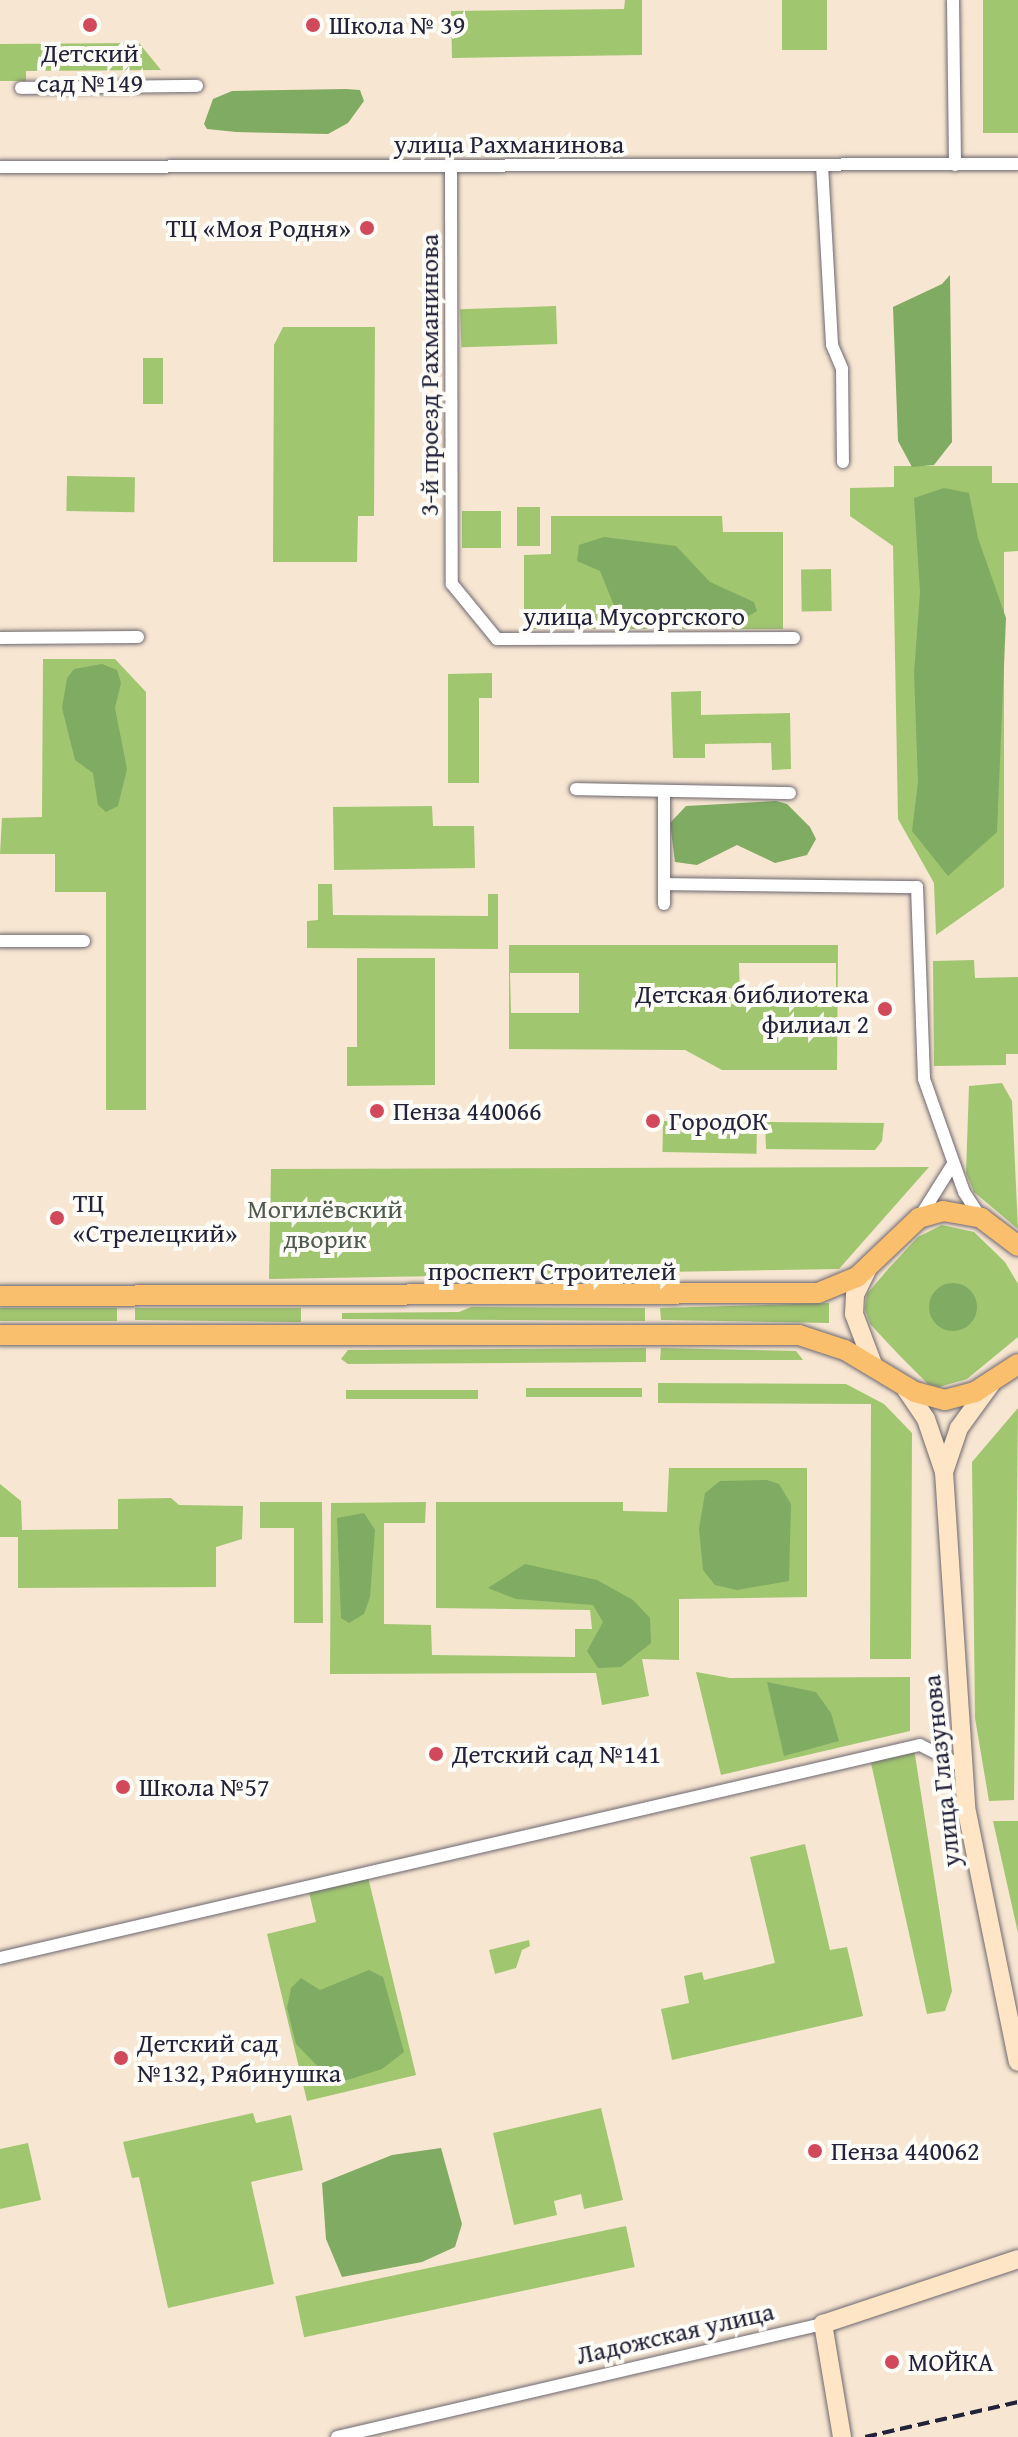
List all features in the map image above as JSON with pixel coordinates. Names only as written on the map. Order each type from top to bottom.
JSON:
[{"type":"main road","points":[[919,1218],[949,1211],[981,1218],[1018,1246]]},
{"type":"main road","name":"проспект Строителей","points":[[0,1296],[774,1296],[831,1289],[870,1265],[919,1218]]},
{"type":"main road","points":[[337,1298],[337,1335]]},
{"type":"main road","points":[[0,1335],[788,1334],[830,1343],[903,1384],[945,1400],[975,1392],[1018,1364]]},
{"type":"street","points":[[953,0],[955,165]]},
{"type":"street","points":[[21,88],[197,86]]},
{"type":"street","name":"улица Рахманинова","points":[[0,167],[1018,164]]},
{"type":"street","points":[[822,165],[832,345],[842,369],[843,462]]},
{"type":"street","name":"3-й проезд Рахманинова","points":[[451,166],[452,584]]},
{"type":"street","name":"улица Мусоргского","points":[[452,584],[497,639],[794,638]]},
{"type":"street","points":[[0,638],[138,637]]},
{"type":"street","points":[[576,789],[790,793]]},
{"type":"street","points":[[664,791],[664,904]]},
{"type":"street","points":[[664,884],[917,887],[924,1079],[953,1164],[981,1218]]},
{"type":"street","points":[[0,941],[84,941]]},
{"type":"street","points":[[919,1218],[953,1164]]},
{"type":"street","points":[[870,1265],[855,1295],[854,1314],[874,1367]]},
{"type":"street","name":"улица Глазунова","points":[[944,1472],[959,1428],[994,1380]]},
{"type":"street","name":"улица Глазунова","points":[[903,1384],[926,1419],[944,1472],[962,1766],[982,1901],[1018,2062]]},
{"type":"street","points":[[0,1958],[920,1745],[962,1766]]},
{"type":"street","name":"Ладожская улица","points":[[337,2437],[823,2324],[1018,2259]]},
{"type":"street","points":[[823,2324],[842,2437]]},
{"type":"green space","points":[[625,0],[642,0],[642,55],[452,58],[451,11],[624,9]]},
{"type":"green space","points":[[782,0],[827,0],[827,50],[782,50]]},
{"type":"green space","points":[[983,0],[1018,0],[1018,133],[983,133]]},
{"type":"green space","points":[[139,43],[161,70],[26,71],[26,81],[0,81],[0,44]]},
{"type":"green space","points":[[360,90],[364,101],[348,123],[328,134],[236,132],[207,129],[204,124],[213,99],[232,91]]},
{"type":"green space","points":[[950,275],[952,442],[934,465],[912,467],[898,441],[893,307],[942,284]]},
{"type":"green space","points":[[556,306],[557,344],[461,347],[460,309]]},
{"type":"green space","points":[[283,327],[375,327],[374,516],[358,516],[357,562],[273,562],[274,345]]},
{"type":"green space","points":[[143,358],[163,358],[163,404],[143,404]]},
{"type":"green space","points":[[894,466],[992,466],[992,483],[1018,483],[1018,551],[1004,552],[1004,887],[936,935],[934,883],[898,819],[893,546],[850,516],[850,488],[894,487]]},
{"type":"green space","points":[[67,476],[135,477],[134,512],[66,511]]},
{"type":"green space","points":[[944,488],[969,493],[978,538],[1006,618],[997,832],[948,876],[912,831],[918,782],[914,673],[920,592],[914,498]]},
{"type":"green space","points":[[517,507],[540,507],[540,546],[517,546]]},
{"type":"green space","points":[[462,511],[501,511],[501,548],[462,548]]},
{"type":"green space","points":[[551,516],[722,516],[723,532],[783,532],[783,629],[524,629],[524,555],[551,554]]},
{"type":"green space","points":[[604,537],[676,546],[710,582],[754,602],[757,611],[747,617],[682,618],[617,613],[600,571],[577,561],[579,545]]},
{"type":"green space","points":[[831,569],[832,611],[802,612],[801,570]]},
{"type":"green space","points":[[43,659],[115,659],[146,692],[146,1110],[106,1110],[106,892],[55,892],[55,854],[0,854],[2,818],[42,817]]},
{"type":"green space","points":[[102,664],[117,670],[121,683],[115,708],[127,769],[118,806],[106,812],[98,805],[93,773],[75,760],[62,708],[67,678],[74,669]]},
{"type":"green space","points":[[492,673],[492,698],[479,698],[479,783],[448,783],[448,674]]},
{"type":"green space","points":[[701,691],[701,715],[790,713],[791,769],[772,770],[771,743],[705,744],[705,758],[673,758],[671,692]]},
{"type":"green space","points":[[776,801],[787,804],[810,827],[816,839],[807,855],[775,863],[737,845],[697,865],[675,862],[670,823],[686,806]]},
{"type":"green space","points":[[432,806],[433,826],[474,826],[475,868],[334,870],[333,807]]},
{"type":"green space","points":[[318,884],[332,884],[333,915],[488,916],[488,894],[498,894],[498,949],[307,948],[307,921],[318,920]]},
{"type":"green space","points":[[509,945],[838,945],[837,1070],[722,1070],[685,1050],[509,1049]],"holes":[[[739,963],[836,963],[836,1002],[740,1003]],[[510,973],[579,973],[579,1013],[511,1013]]]},
{"type":"green space","points":[[357,958],[435,958],[435,1085],[347,1086],[347,1047],[357,1047]]},
{"type":"green space","points":[[974,960],[975,978],[1018,977],[1018,1054],[1006,1054],[1006,1065],[934,1066],[933,961]]},
{"type":"green space","points":[[1002,1083],[1012,1101],[1018,1229],[974,1192],[966,1173],[969,1086]]},
{"type":"green space","points":[[663,1121],[757,1123],[756,1154],[662,1152]]},
{"type":"green space","points":[[765,1122],[884,1123],[882,1141],[875,1150],[766,1149]]},
{"type":"green space","name":"Могилёвский дворик","points":[[929,1167],[839,1269],[269,1279],[271,1169]]},
{"type":"green space","points":[[942,1225],[974,1232],[1005,1262],[1018,1284],[1018,1337],[967,1379],[939,1387],[928,1384],[900,1356],[870,1324],[865,1309],[867,1294],[889,1268],[918,1237]]},
{"type":"green space","points":[[953,1283],[970,1290],[977,1307],[970,1324],[953,1331],[936,1324],[929,1307],[936,1290]]},
{"type":"green space","points":[[829,1303],[829,1323],[661,1320],[660,1308]]},
{"type":"green space","points":[[471,1307],[645,1308],[645,1321],[342,1319],[342,1313],[459,1312]]},
{"type":"green space","points":[[0,1308],[117,1308],[117,1321],[0,1321]]},
{"type":"green space","points":[[135,1308],[301,1308],[301,1322],[135,1320]]},
{"type":"green space","points":[[646,1348],[646,1362],[348,1364],[341,1359],[348,1350]]},
{"type":"green space","points":[[661,1348],[796,1351],[803,1360],[660,1360]]},
{"type":"green space","points":[[658,1383],[846,1384],[884,1404],[912,1433],[911,1659],[870,1659],[871,1404],[658,1403]]},
{"type":"green space","points":[[526,1388],[642,1388],[642,1397],[526,1397]]},
{"type":"green space","points":[[346,1390],[478,1390],[478,1399],[346,1399]]},
{"type":"green space","points":[[1018,1408],[1014,1800],[989,1801],[975,1718],[972,1462]]},
{"type":"green space","points":[[669,1468],[807,1468],[807,1597],[679,1599],[679,1660],[642,1659],[649,1696],[602,1705],[596,1673],[330,1674],[331,1503],[426,1502],[425,1523],[384,1523],[384,1624],[431,1625],[432,1655],[575,1657],[575,1629],[592,1629],[590,1610],[436,1608],[436,1502],[623,1502],[623,1511],[667,1512]]},
{"type":"green space","points":[[767,1480],[779,1484],[791,1504],[789,1581],[737,1590],[715,1585],[703,1570],[699,1529],[705,1493],[720,1481]]},
{"type":"green space","points":[[0,1484],[21,1501],[22,1530],[118,1529],[118,1499],[171,1498],[179,1505],[243,1506],[242,1539],[216,1547],[216,1587],[18,1588],[18,1537],[0,1537]]},
{"type":"green space","points":[[260,1502],[322,1502],[323,1623],[294,1623],[294,1528],[260,1528]]},
{"type":"green space","points":[[364,1513],[375,1530],[370,1597],[364,1614],[349,1623],[341,1618],[337,1518]]},
{"type":"green space","points":[[525,1564],[597,1580],[633,1600],[650,1618],[651,1643],[621,1667],[598,1668],[587,1651],[603,1622],[593,1605],[516,1599],[488,1588]]},
{"type":"green space","points":[[696,1672],[730,1678],[910,1677],[910,1731],[721,1775]]},
{"type":"green space","points":[[767,1682],[816,1692],[831,1713],[839,1741],[784,1756]]},
{"type":"green space","points":[[914,1749],[952,1991],[945,2011],[927,2014],[871,1763]]},
{"type":"green space","points":[[993,1821],[1018,1821],[1018,1933]]},
{"type":"green space","points":[[805,1844],[830,1950],[847,1947],[863,2016],[672,2060],[661,2009],[689,2003],[684,1976],[702,1972],[704,1980],[775,1963],[750,1857]]},
{"type":"green space","points":[[368,1877],[416,2075],[307,2101],[267,1934],[316,1922],[309,1892]]},
{"type":"green space","points":[[529,1940],[530,1946],[522,1950],[516,1968],[495,1974],[489,1950]]},
{"type":"green space","points":[[369,1970],[383,1977],[404,2052],[382,2069],[335,2084],[296,2044],[287,2008],[291,1988],[301,1978],[320,1990]]},
{"type":"green space","points":[[601,2108],[623,2200],[584,2209],[581,2194],[554,2201],[557,2215],[514,2225],[493,2133]]},
{"type":"green space","points":[[253,2113],[256,2123],[291,2115],[303,2170],[251,2182],[274,2284],[168,2308],[139,2177],[132,2178],[123,2142]]},
{"type":"green space","points":[[28,2143],[41,2200],[0,2209],[0,2149]]},
{"type":"green space","points":[[441,2148],[462,2224],[455,2247],[422,2262],[342,2277],[326,2239],[322,2183],[392,2155]]},
{"type":"green space","points":[[626,2226],[635,2267],[304,2337],[295,2296]]},
{"type":"railway","points":[[865,2437],[1018,2402]]},
{"type":"place","name":"Детский сад №149","points":[[90,25]]},
{"type":"place","name":"Школа № 39","points":[[313,25]]},
{"type":"place","name":"ТЦ «Моя Родня»","points":[[367,228]]},
{"type":"place","name":"Детская библиотека филиал 2","points":[[885,1009]]},
{"type":"place","name":"Пенза 440066","points":[[377,1111]]},
{"type":"place","name":"ГородОК","points":[[653,1121]]},
{"type":"place","name":"ТЦ «Стрелецкий»","points":[[57,1218]]},
{"type":"place","name":"Детский сад №141","points":[[436,1754]]},
{"type":"place","name":"Школа №57","points":[[123,1787]]},
{"type":"place","name":"Детский сад №132, Рябинушка","points":[[121,2058]]},
{"type":"place","name":"Пенза 440062","points":[[815,2151]]},
{"type":"place","name":"МОЙКА","points":[[892,2362]]}]
